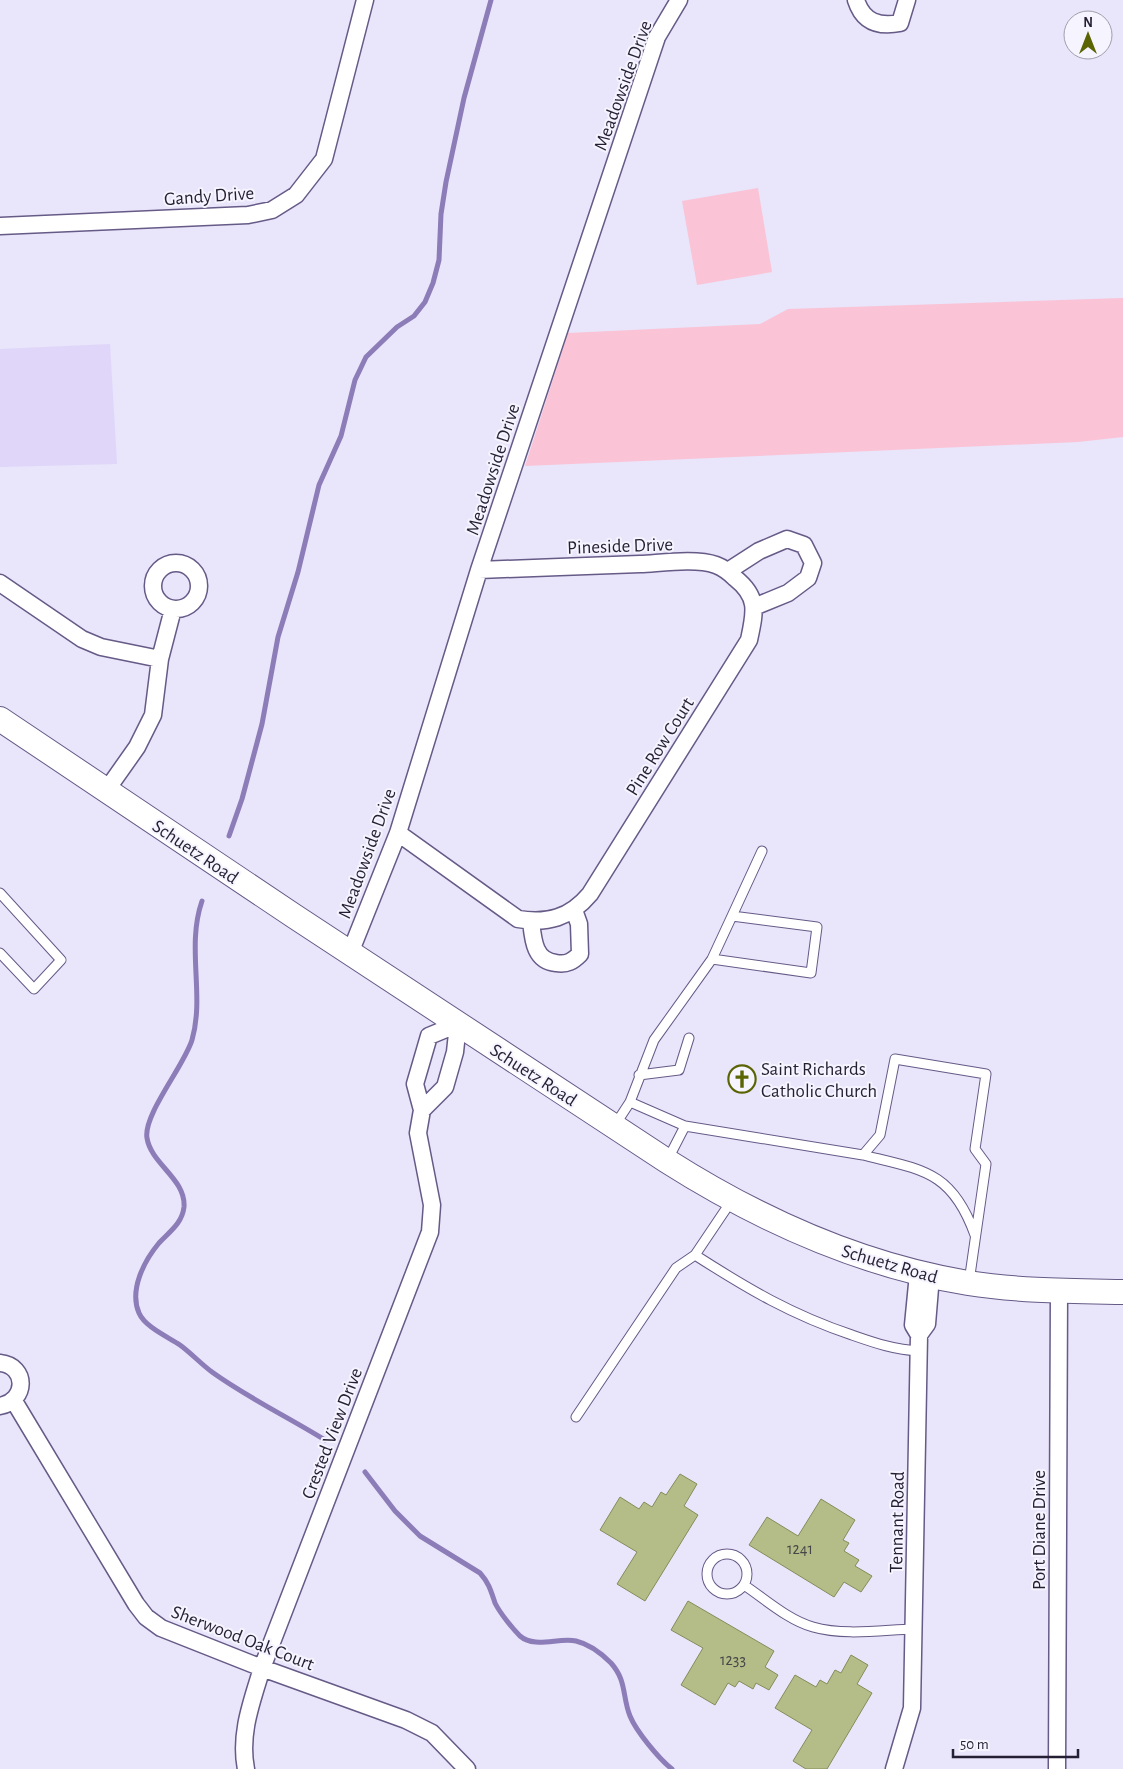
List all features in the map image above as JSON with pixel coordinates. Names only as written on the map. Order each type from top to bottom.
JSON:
[{"type":"main road","name":"Schuetz Road","points":[[0,719],[350,953],[667,1161],[732,1200],[784,1227],[851,1254],[925,1275],[969,1283],[1059,1291],[1123,1292]]},
{"type":"street","name":"Gandy Drive","points":[[0,226],[248,215],[272,210],[296,195],[324,159],[365,0]]},
{"type":"street","name":"Meadowside Drive","points":[[350,953],[398,834],[479,570],[657,37],[679,0]]},
{"type":"street","points":[[856,0],[869,19],[878,25],[887,26],[900,23],[907,0]]},
{"type":"street","points":[[728,571],[759,551],[787,539],[804,545],[813,563],[808,578],[788,593],[752,600]]},
{"type":"street","name":"Pineside Drive","points":[[479,570],[703,563],[716,565],[728,571],[746,586],[752,600]]},
{"type":"street","points":[[0,583],[82,638],[101,647],[160,659]]},
{"type":"street","name":"Pine Row Court","points":[[398,834],[518,919],[531,921],[557,919],[574,910],[590,894],[749,640],[752,600]]},
{"type":"street","points":[[106,791],[137,747],[152,715],[160,659],[173,609]]},
{"type":"street","points":[[531,921],[534,942],[540,956],[547,962],[562,964],[573,961],[580,954],[579,924],[574,910]]},
{"type":"street","points":[[422,1110],[445,1087],[455,1052],[458,1024]]},
{"type":"street","name":"Crested View Drive","points":[[246,1769],[244,1737],[248,1714],[262,1668],[430,1232],[432,1205],[418,1133],[422,1110],[415,1084],[429,1036],[458,1024]]},
{"type":"street","name":"Tennant Road","points":[[894,1769],[912,1708],[919,1343],[914,1325],[925,1275]]},
{"type":"street","name":"Port Diane Drive","points":[[1057,1769],[1059,1291]]},
{"type":"street","name":"Sherwood Oak Court","points":[[0,1363],[12,1366],[21,1377],[21,1390],[7,1403],[146,1617],[161,1628],[262,1668],[406,1720],[432,1733],[467,1769]]},
{"type":"lane","points":[[614,1126],[630,1102],[654,1040],[712,959],[762,851]]},
{"type":"lane","points":[[0,893],[61,960],[34,989],[0,953]]},
{"type":"lane","points":[[712,959],[811,973],[817,927],[732,916]]},
{"type":"lane","points":[[639,1075],[679,1070],[689,1038]]},
{"type":"lane","points":[[863,1155],[880,1135],[895,1059],[986,1074],[975,1149],[986,1164],[969,1283]]},
{"type":"lane","points":[[630,1102],[685,1126],[863,1155],[929,1174],[952,1190],[966,1211],[975,1237]]},
{"type":"lane","points":[[667,1161],[685,1126]]},
{"type":"lane","points":[[576,1417],[676,1268],[695,1255],[732,1200]]},
{"type":"lane","points":[[695,1255],[756,1294],[812,1322],[896,1350],[919,1343]]},
{"type":"lane","points":[[729,1554],[741,1560],[747,1572],[744,1585],[739,1590],[728,1594],[715,1590],[708,1580],[708,1567],[711,1562],[722,1555],[729,1554]]},
{"type":"lane","points":[[744,1585],[792,1617],[812,1627],[838,1630],[914,1629]]},
{"type":"shaded area","points":[[758,188],[772,272],[697,285],[682,201]]},
{"type":"shaded area","points":[[1123,298],[1123,437],[1078,442],[525,466],[568,333],[760,324],[788,309]]},
{"type":"shaded area","points":[[110,344],[117,464],[0,467],[0,349]]},
{"type":"building","points":[[680,1474],[697,1484],[684,1506],[698,1515],[645,1601],[617,1584],[637,1552],[600,1530],[620,1497],[639,1509],[644,1502],[652,1507],[661,1492],[666,1495]]},
{"type":"building","points":[[821,1499],[855,1520],[843,1540],[849,1543],[844,1551],[859,1560],[855,1566],[872,1576],[861,1592],[844,1582],[834,1597],[749,1545],[767,1517],[798,1536]]},
{"type":"building","points":[[688,1601],[774,1651],[765,1667],[778,1675],[769,1690],[756,1683],[753,1689],[739,1681],[735,1687],[728,1683],[715,1705],[681,1685],[703,1648],[671,1630]]},
{"type":"building","points":[[851,1655],[868,1665],[857,1684],[872,1693],[827,1769],[806,1769],[793,1761],[812,1730],[775,1708],[795,1675],[816,1687],[820,1680],[827,1684],[835,1670],[841,1673]]},
{"type":"waterway","points":[[229,836],[242,799],[262,724],[278,637],[298,572],[319,485],[341,436],[355,380],[366,357],[397,327],[414,316],[425,302],[433,283],[439,260],[441,214],[446,182],[464,98],[491,0]]},
{"type":"waterway","points":[[202,901],[196,936],[197,1006],[192,1040],[188,1051],[157,1104],[147,1128],[147,1138],[150,1147],[180,1188],[184,1207],[178,1223],[159,1243],[143,1267],[137,1285],[136,1304],[139,1313],[146,1323],[180,1345],[212,1372],[325,1440]]},
{"type":"waterway","points":[[365,1472],[395,1511],[420,1536],[480,1573],[488,1584],[500,1611],[520,1636],[533,1642],[569,1640],[581,1642],[604,1656],[620,1676],[630,1716],[637,1729],[661,1759],[672,1769]]},
{"type":"place","name":"Saint Richards Catholic Church","points":[[742,1079]]}]
